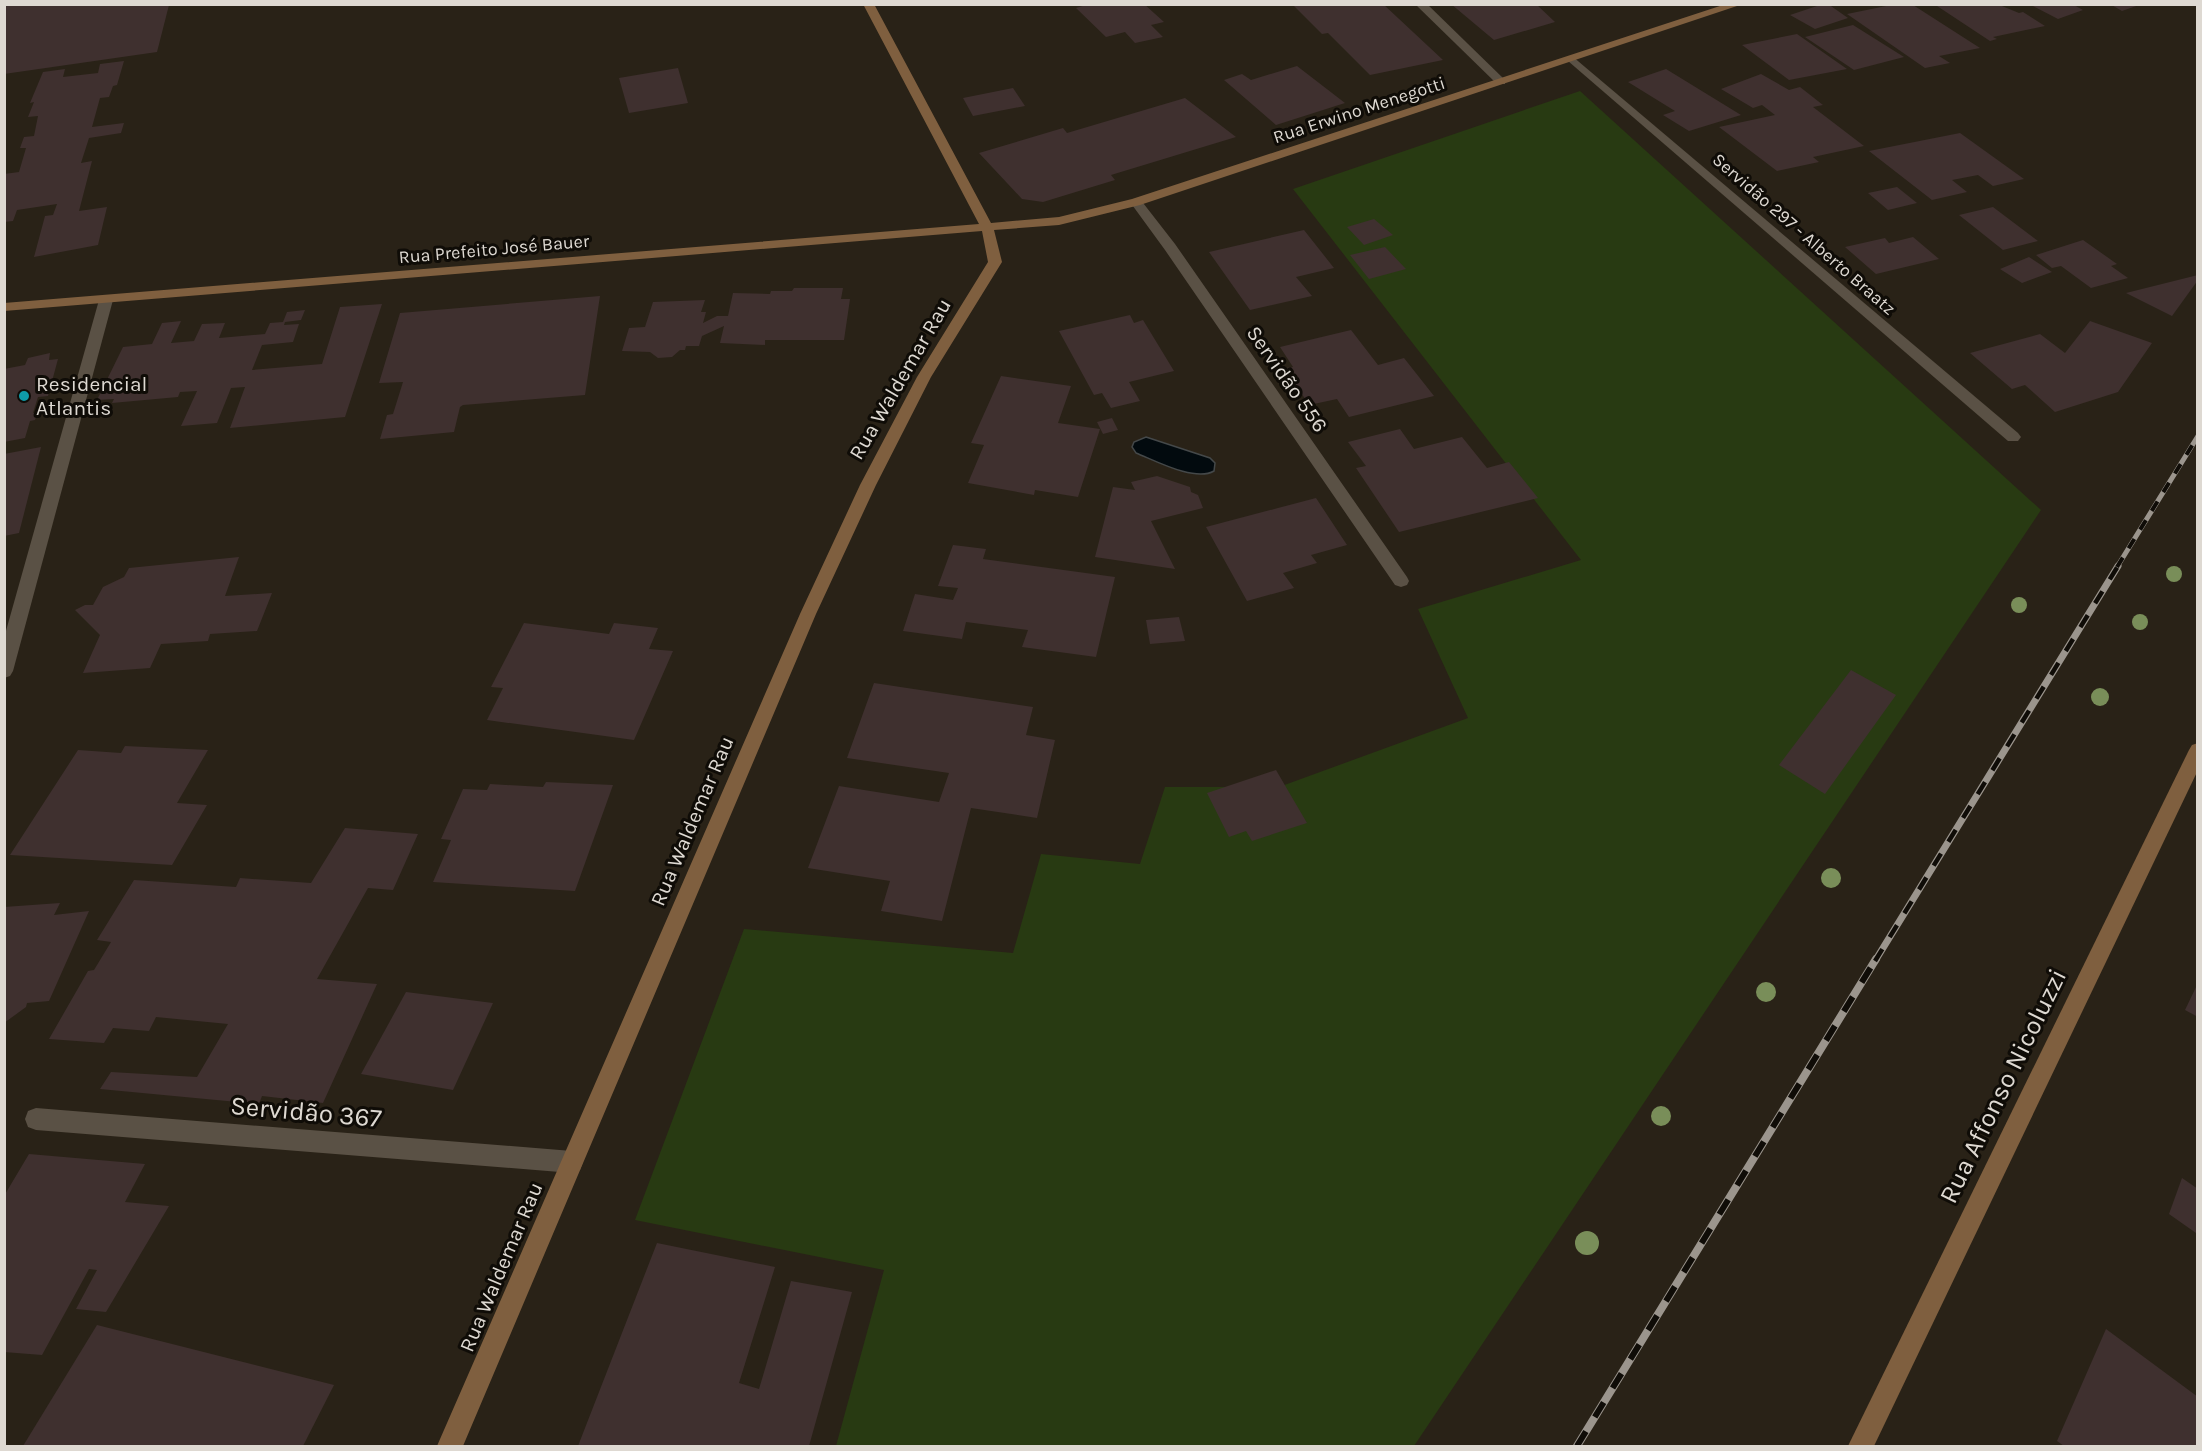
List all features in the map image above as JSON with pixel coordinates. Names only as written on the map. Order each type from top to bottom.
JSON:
[{"type":"street","name":"Rua Waldemar Rau","points":[[450,1446],[742,764],[868,484],[924,377],[995,262],[993,245],[987,227],[868,4]]},
{"type":"street","points":[[1420,4],[1501,82]]},
{"type":"street","name":"Rua Erwino Menegotti","points":[[987,227],[1059,221],[1136,202],[1738,4]]},
{"type":"street","name":"Servidão 297 - Alberto Braatz","points":[[1572,59],[2013,437]]},
{"type":"street","name":"Servidão 556","points":[[1136,202],[1170,247],[1401,581]]},
{"type":"street","name":"Rua Prefeito José Bauer","points":[[4,307],[987,227]]},
{"type":"street","points":[[4,671],[106,300]]},
{"type":"street","name":"Rua Affonso Nicoluzzi","points":[[1861,1446],[2198,750]]},
{"type":"street","name":"Servidão 367","points":[[36,1119],[572,1162]]},
{"type":"green space","points":[[1580,91],[2041,510],[1414,1446],[836,1446],[884,1270],[635,1220],[744,929],[1013,953],[1041,854],[1140,864],[1165,787],[1279,787],[1468,718],[1418,609],[1581,560],[1293,189]]},
{"type":"shaded area","points":[[1146,437],[1210,458],[1215,463],[1214,471],[1206,474],[1186,472],[1136,453],[1132,447],[1134,442]]},
{"type":"building","points":[[1089,4],[1144,4],[1164,22],[1151,25],[1163,37],[1135,43],[1125,32],[1106,37],[1076,8]]},
{"type":"building","points":[[1383,4],[1443,60],[1370,75],[1328,33],[1322,34],[1294,6]]},
{"type":"building","points":[[1451,4],[1536,4],[1555,22],[1494,40]]},
{"type":"building","points":[[1828,4],[1848,18],[1815,29],[1790,15]]},
{"type":"building","points":[[1934,4],[1997,4],[2019,13],[2023,12],[2045,26],[1993,37],[1997,39],[1990,41]]},
{"type":"building","points":[[2029,4],[2072,4],[2083,10],[2058,19]]},
{"type":"building","points":[[2110,4],[2139,4],[2139,5],[2122,11]]},
{"type":"building","points":[[4,5],[169,5],[157,52],[4,74]]},
{"type":"building","points":[[1891,5],[1913,5],[1980,48],[1939,56],[1950,63],[1925,68],[1847,14]]},
{"type":"building","points":[[1853,25],[1904,57],[1854,70],[1805,37]]},
{"type":"building","points":[[1797,34],[1847,69],[1789,80],[1742,45]]},
{"type":"building","points":[[124,61],[117,85],[113,86],[109,97],[100,98],[92,127],[124,123],[121,133],[89,138],[81,163],[92,161],[79,211],[107,207],[98,245],[34,257],[45,216],[53,215],[57,204],[17,210],[13,221],[4,222],[4,174],[19,172],[26,148],[20,148],[24,137],[34,136],[38,116],[28,117],[34,102],[30,103],[43,72],[65,69],[63,77],[98,73],[100,64]]},
{"type":"building","points":[[1297,66],[1345,103],[1276,125],[1224,80],[1242,74],[1251,80]]},
{"type":"building","points":[[678,68],[688,103],[629,113],[619,78]]},
{"type":"building","points":[[1666,69],[1741,115],[1689,131],[1663,115],[1675,111],[1628,82]]},
{"type":"building","points":[[1761,74],[1789,90],[1800,87],[1823,105],[1813,107],[1864,146],[1813,157],[1819,162],[1777,171],[1719,127],[1775,115],[1762,105],[1753,108],[1721,89]]},
{"type":"building","points":[[1013,88],[1025,106],[973,116],[963,98]]},
{"type":"building","points":[[1185,98],[1236,137],[1111,175],[1115,180],[1043,202],[1022,199],[979,153],[1063,128],[1067,133]]},
{"type":"building","points":[[1960,133],[2024,179],[1993,186],[1978,175],[1952,180],[1967,192],[1932,200],[1869,151]]},
{"type":"building","points":[[1897,187],[1917,203],[1888,210],[1868,193]]},
{"type":"building","points":[[1993,207],[2038,241],[2003,250],[1959,215]]},
{"type":"building","points":[[1374,219],[1393,235],[1364,245],[1347,227]]},
{"type":"building","points":[[1304,230],[1334,268],[1296,277],[1312,296],[1250,310],[1209,252]]},
{"type":"building","points":[[1913,237],[1939,259],[1876,274],[1845,247],[1885,238],[1889,243]]},
{"type":"building","points":[[2083,240],[2117,264],[2111,266],[2128,278],[2091,288],[2061,266],[2052,268],[2036,255]]},
{"type":"building","points":[[1385,247],[1406,269],[1369,279],[1350,255]]},
{"type":"building","points":[[2029,257],[2052,272],[2022,283],[2000,269]]},
{"type":"building","points":[[2198,275],[2198,280],[2172,316],[2126,293]]},
{"type":"building","points":[[794,288],[843,288],[841,299],[850,299],[844,340],[765,340],[765,345],[720,343],[724,326],[702,336],[699,346],[686,346],[685,350],[680,350],[672,357],[658,358],[650,352],[622,351],[629,328],[645,327],[653,302],[705,300],[701,312],[706,312],[703,323],[717,316],[728,316],[733,293],[770,294],[771,291],[792,291]]},
{"type":"building","points":[[600,296],[585,395],[463,405],[460,407],[454,432],[380,439],[387,415],[393,414],[403,382],[379,383],[400,313]]},
{"type":"building","points":[[382,304],[345,417],[230,428],[245,387],[231,388],[217,423],[181,426],[197,391],[180,392],[178,397],[112,403],[114,399],[97,400],[123,347],[152,344],[162,323],[181,321],[171,343],[194,341],[202,324],[225,323],[219,338],[265,334],[270,323],[283,322],[287,312],[305,310],[301,320],[285,322],[284,325],[299,324],[293,342],[262,345],[252,370],[322,364],[340,307]]},
{"type":"building","points":[[1130,315],[1134,323],[1143,320],[1174,371],[1129,382],[1140,401],[1111,408],[1102,393],[1094,395],[1059,331]]},
{"type":"building","points":[[2090,321],[2152,343],[2118,392],[2055,412],[2025,385],[2012,389],[1970,353],[2040,334],[2065,353]]},
{"type":"building","points":[[1351,330],[1378,365],[1404,358],[1434,396],[1349,417],[1337,399],[1309,405],[1285,368],[1293,367],[1280,347]]},
{"type":"building","name":"Residencial Atlantis","points":[[50,353],[49,360],[58,359],[48,396],[38,397],[33,413],[38,412],[35,420],[30,421],[25,438],[4,442],[4,369],[25,365],[28,358]]},
{"type":"building","points":[[1001,376],[1071,386],[1058,423],[1100,429],[1078,497],[1035,490],[1034,495],[968,483],[984,445],[971,443]]},
{"type":"building","points":[[1112,418],[1118,430],[1103,434],[1097,422]]},
{"type":"building","points":[[1400,429],[1414,449],[1462,437],[1487,468],[1509,462],[1538,498],[1399,532],[1356,468],[1366,466],[1348,442]]},
{"type":"building","points":[[41,447],[19,533],[4,536],[4,454]]},
{"type":"building","points":[[1157,476],[1190,487],[1191,492],[1198,495],[1203,508],[1151,521],[1175,569],[1095,557],[1113,487],[1135,490],[1131,482]]},
{"type":"building","points":[[1316,498],[1347,545],[1311,555],[1317,563],[1283,573],[1294,588],[1247,601],[1206,527]]},
{"type":"building","points":[[953,545],[986,549],[983,559],[1115,577],[1096,657],[1022,647],[1028,630],[966,622],[962,639],[903,631],[915,594],[953,600],[958,588],[938,586]]},
{"type":"building","points":[[239,557],[225,596],[272,593],[257,631],[210,634],[208,641],[161,644],[150,668],[83,673],[100,635],[75,610],[85,605],[93,605],[103,587],[124,577],[129,568]]},
{"type":"building","points":[[1179,617],[1185,641],[1150,644],[1146,620]]},
{"type":"building","points":[[524,623],[609,634],[614,623],[658,628],[649,649],[673,651],[634,740],[487,720],[503,688],[491,687]]},
{"type":"building","points":[[1851,670],[1896,695],[1825,794],[1779,765]]},
{"type":"building","points":[[874,683],[1033,707],[1026,735],[1055,740],[1037,818],[971,808],[942,921],[881,911],[890,881],[808,868],[839,786],[939,802],[949,773],[847,758]]},
{"type":"building","points":[[125,746],[208,750],[177,803],[207,805],[172,865],[10,855],[78,750],[121,753]]},
{"type":"building","points":[[1276,770],[1307,823],[1252,841],[1246,831],[1229,837],[1207,793]]},
{"type":"building","points":[[546,782],[613,785],[575,891],[433,882],[451,840],[441,839],[463,789],[487,790],[490,784],[543,787]]},
{"type":"building","points":[[345,828],[418,834],[393,890],[368,888],[317,979],[377,984],[323,1103],[262,1096],[259,1104],[100,1089],[111,1072],[197,1077],[228,1024],[156,1017],[149,1031],[113,1028],[104,1043],[49,1039],[88,971],[94,970],[111,942],[97,940],[134,880],[236,887],[240,878],[311,883]]},
{"type":"building","points":[[60,903],[54,915],[89,911],[49,1001],[27,1003],[26,1007],[4,1023],[4,907]]},
{"type":"building","points":[[2198,983],[2198,1017],[2185,1010]]},
{"type":"building","points":[[406,992],[493,1003],[453,1090],[361,1074]]},
{"type":"building","points":[[29,1154],[145,1164],[125,1202],[169,1206],[106,1312],[76,1309],[97,1270],[89,1269],[42,1355],[4,1352],[4,1196]]},
{"type":"building","points":[[2182,1178],[2198,1189],[2196,1233],[2169,1214]]},
{"type":"building","points":[[657,1243],[775,1267],[739,1383],[759,1389],[791,1281],[852,1292],[809,1446],[578,1446]]},
{"type":"building","points":[[97,1325],[334,1385],[303,1446],[23,1446]]},
{"type":"building","points":[[2106,1329],[2198,1397],[2198,1446],[2064,1446],[2057,1441]]},
{"type":"railway","points":[[2117,567],[2198,436]]},
{"type":"railway","points":[[1875,961],[2118,566]]},
{"type":"railway","points":[[1577,1446],[1876,959]]},
{"type":"place","name":"Residencial Atlantis","points":[[24,396]]}]
